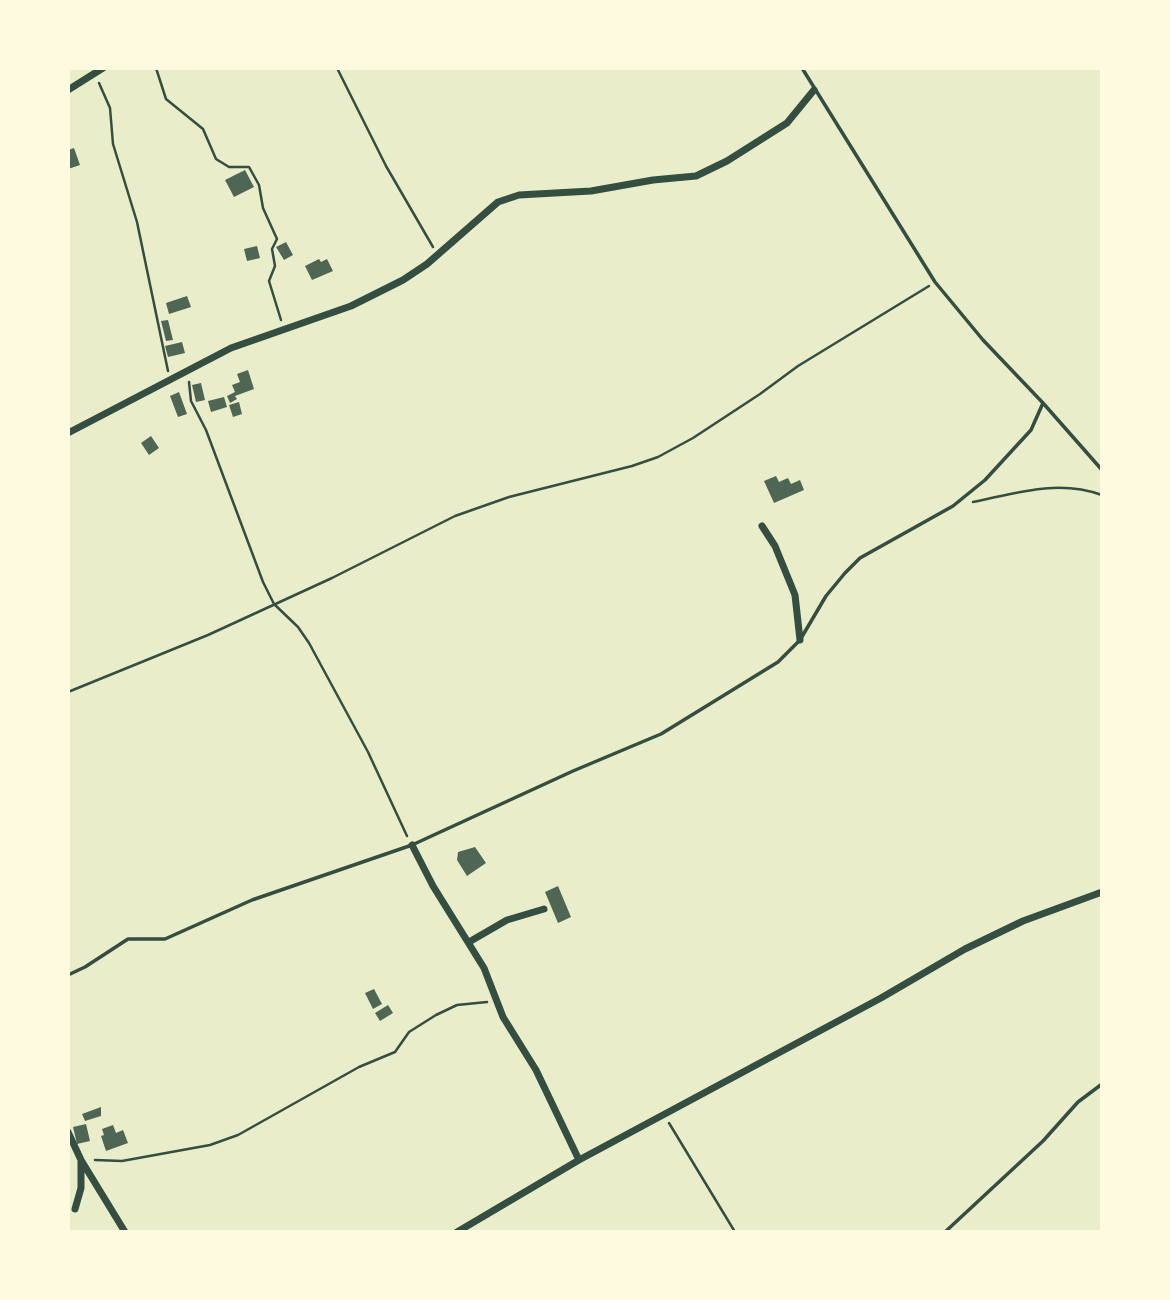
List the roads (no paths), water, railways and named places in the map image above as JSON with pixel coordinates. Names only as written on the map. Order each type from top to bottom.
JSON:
[{"type":"street","points":[[68,90],[103,68]]},
{"type":"street","points":[[68,433],[231,348],[351,306],[394,285],[427,264],[489,209],[509,198],[519,195],[591,191],[653,180],[679,179],[709,171],[787,123],[814,90]]},
{"type":"street","points":[[762,526],[775,546],[796,595],[800,640]]},
{"type":"street","points":[[411,845],[439,897],[484,968],[496,1002],[536,1070],[579,1160]]},
{"type":"street","points":[[457,1232],[579,1160],[881,998],[965,948],[1023,921],[1102,892]]},
{"type":"street","points":[[469,942],[507,920],[544,909]]},
{"type":"street","points":[[68,1132],[81,1160],[125,1232]]},
{"type":"street","points":[[75,1209],[81,1188],[81,1160]]},
{"type":"lane","points":[[802,68],[935,282],[983,340],[1102,470]]},
{"type":"lane","points":[[68,975],[128,939],[165,939],[252,900],[411,845],[563,775],[661,734],[778,662],[800,640],[826,596],[860,558],[953,506],[985,480],[1031,430],[1043,403]]},
{"type":"lane","points":[[945,1232],[1043,1140],[1070,1110],[1102,1084]]}]
